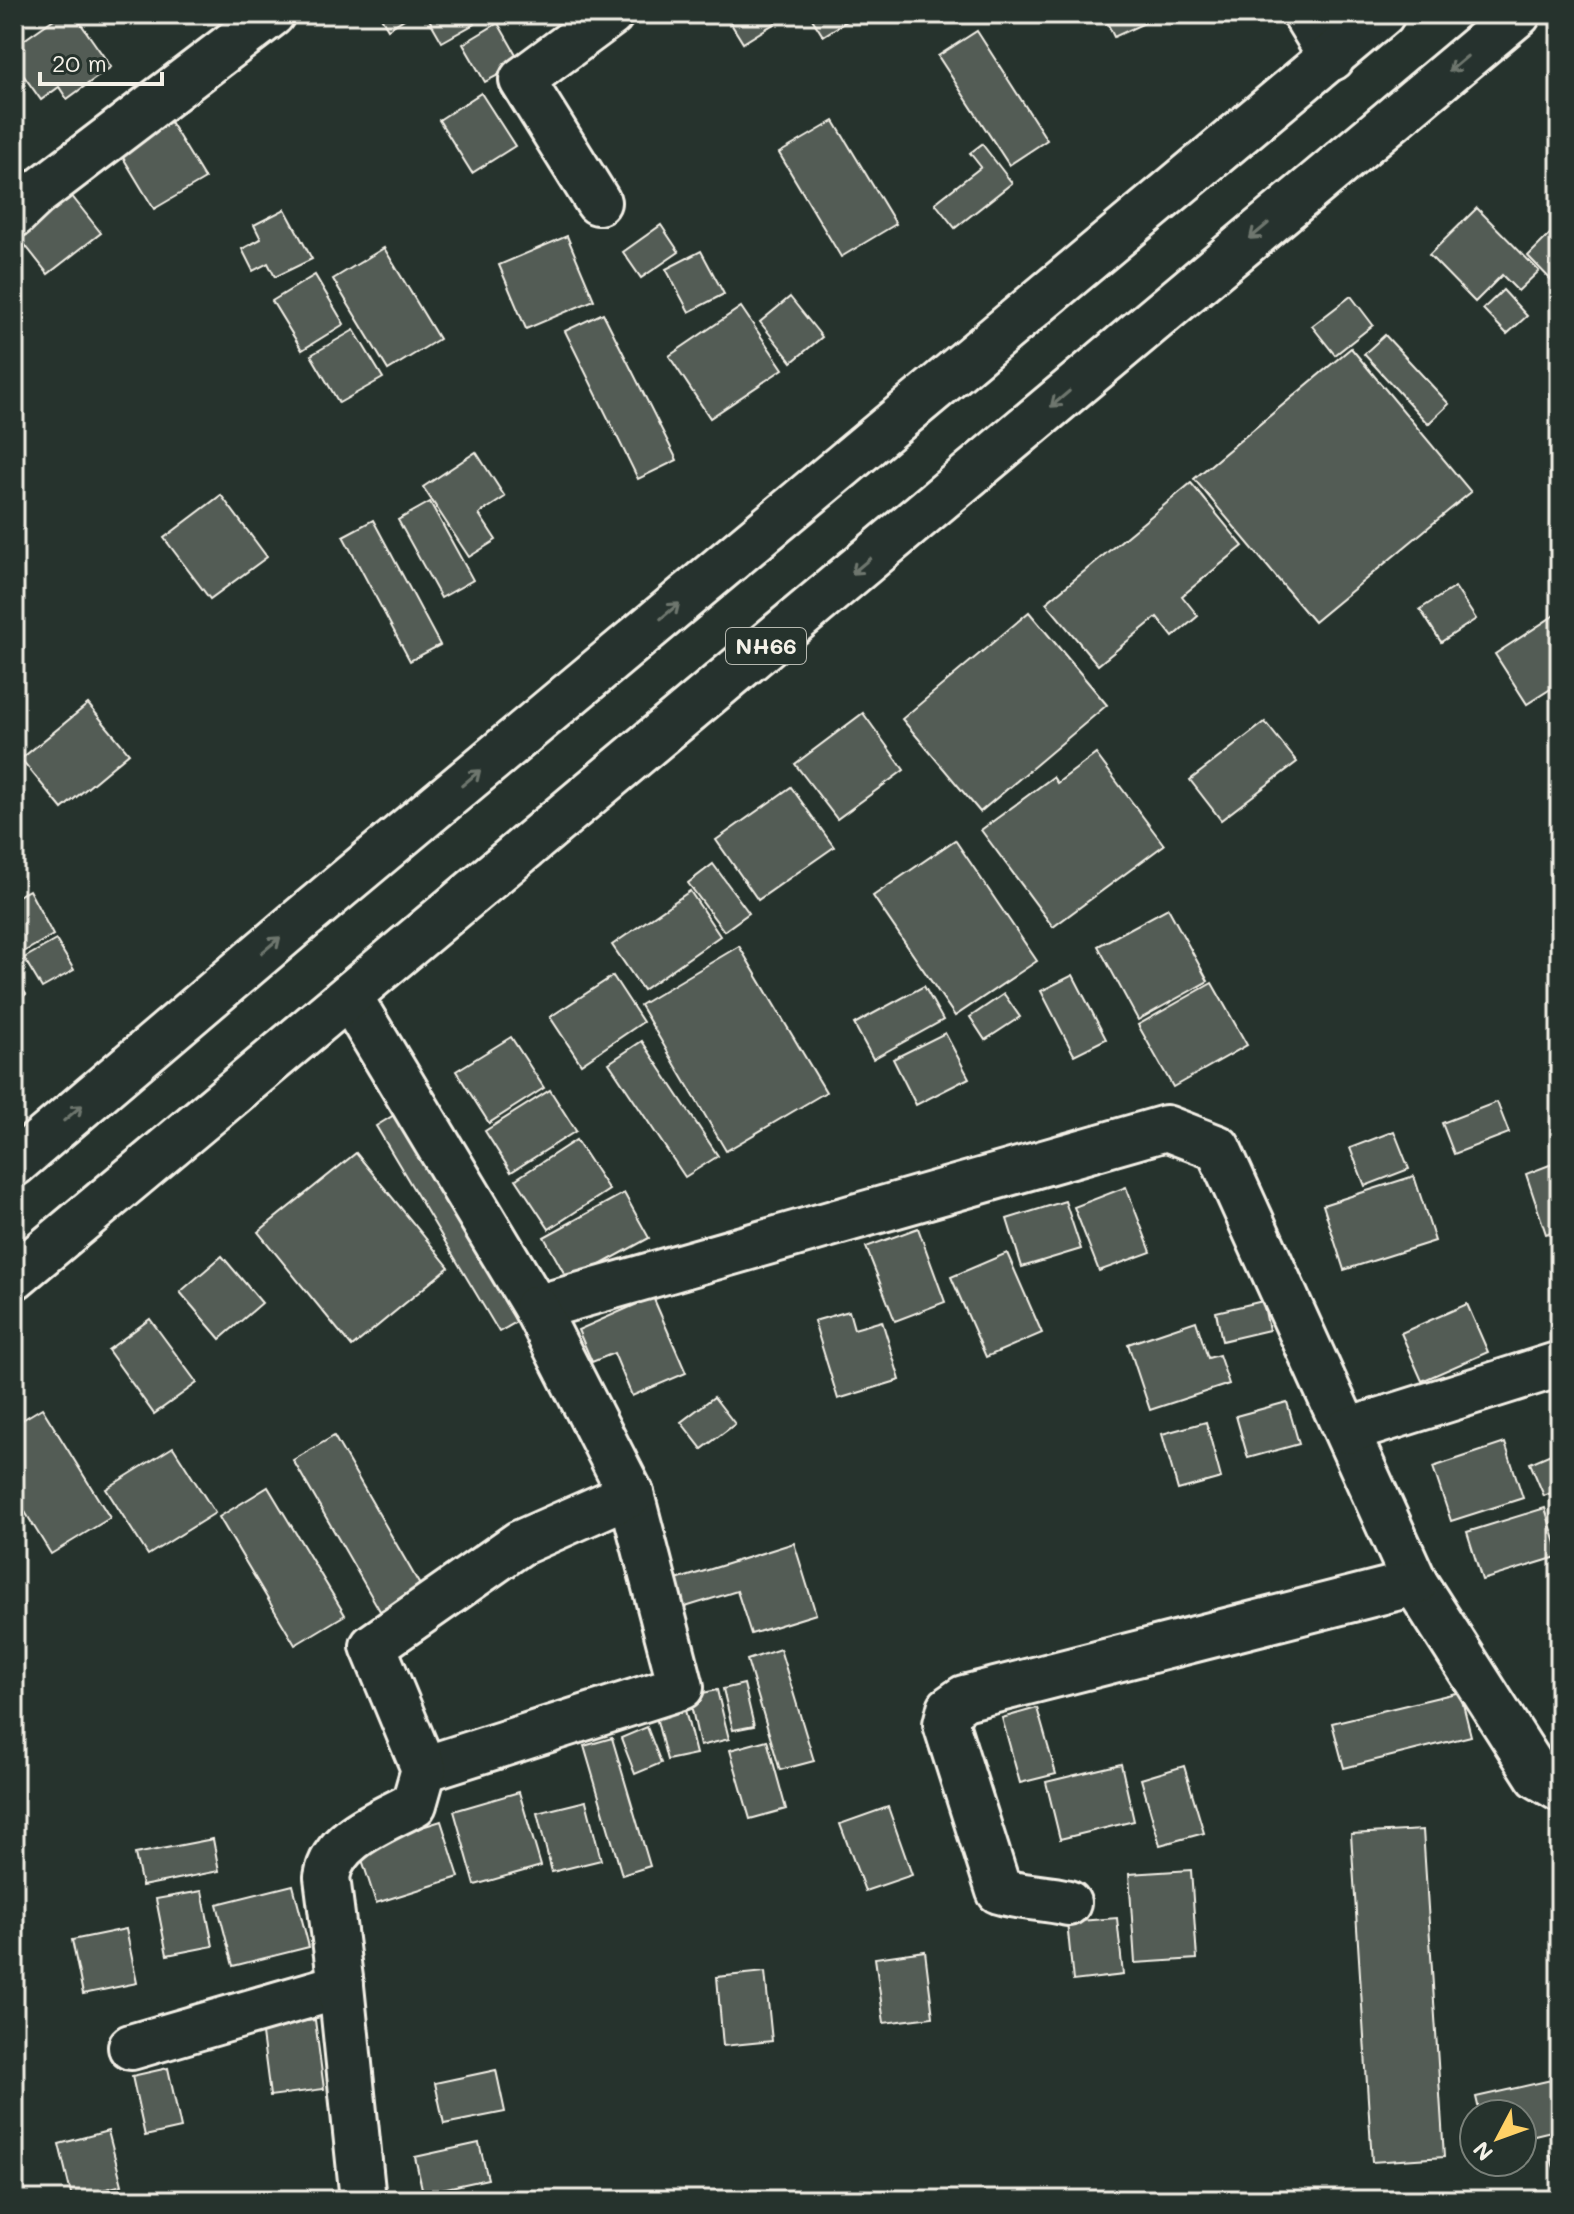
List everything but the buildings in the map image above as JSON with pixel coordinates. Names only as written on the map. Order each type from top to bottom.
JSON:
[{"type":"main road","points":[[14,215],[36,194],[272,14]]},
{"type":"main road","points":[[598,202],[522,80],[611,14]]},
{"type":"main road","points":[[1305,14],[1332,58]]},
{"type":"main road","points":[[14,1164],[1382,14]]},
{"type":"main road","name":"NH66","points":[[14,1277],[1518,14]]},
{"type":"main road","points":[[349,996],[536,1308],[631,1494],[681,1687],[424,1769]]},
{"type":"main road","points":[[536,1308],[1166,1128],[1218,1148],[1415,1583],[1538,1776],[1560,1789]]},
{"type":"main road","points":[[1347,1431],[1560,1364]]},
{"type":"main road","points":[[363,2200],[327,1877],[329,1860],[353,1838],[414,1804],[424,1769],[373,1646],[520,1543],[631,1494]]},
{"type":"main road","points":[[1068,1903],[1043,1897],[1018,1897],[999,1891],[946,1724],[950,1708],[964,1698],[1415,1583]]},
{"type":"main road","points":[[131,2047],[341,1986]]}]
